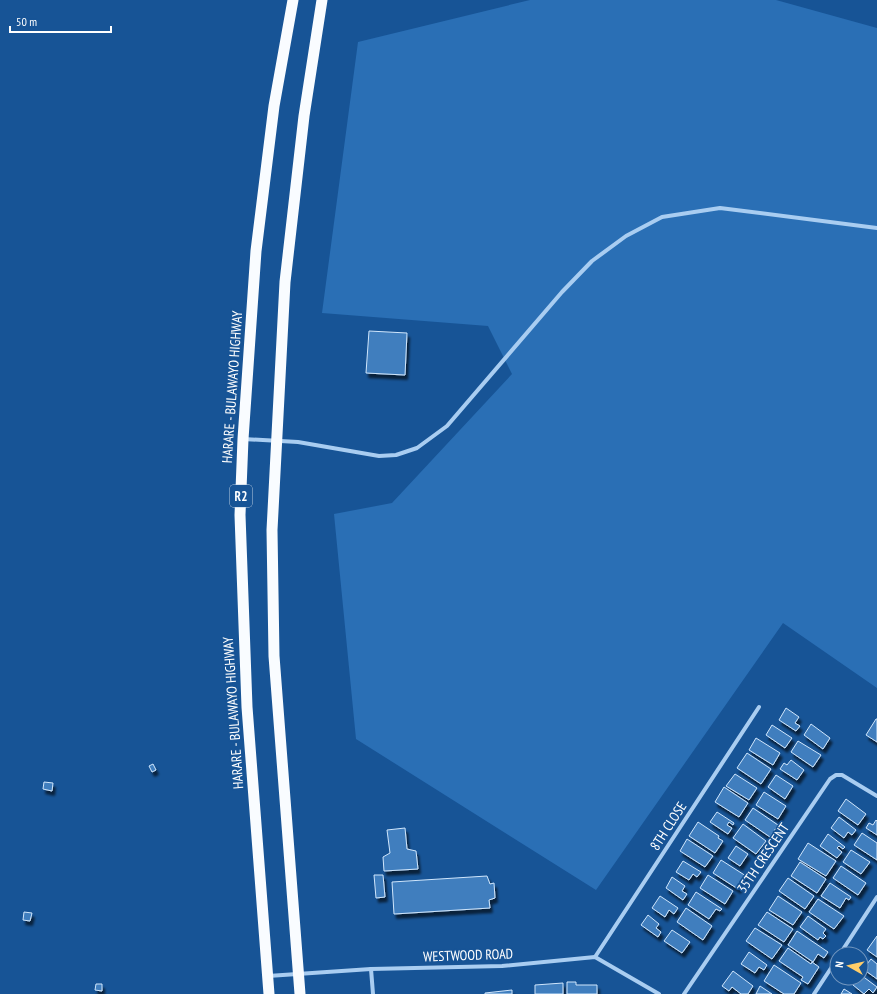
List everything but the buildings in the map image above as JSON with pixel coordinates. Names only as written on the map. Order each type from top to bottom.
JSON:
[{"type":"highway","name":"HARARE - BULAWAYO HIGHWAY","points":[[268,994],[268,976],[247,707],[240,515],[243,439],[256,258],[264,177],[274,106],[293,0]]},
{"type":"highway","points":[[300,994],[300,973],[274,656],[272,538],[285,282],[304,116],[322,0]]},
{"type":"street","points":[[243,439],[298,442],[379,456],[396,455],[417,448],[447,426],[562,292],[592,261],[626,236],[662,217],[720,208],[877,228]]},
{"type":"street","name":"8TH CLOSE","points":[[595,957],[759,707]]},
{"type":"street","name":"35TH CRESCENT","points":[[684,994],[830,779],[836,775],[842,775],[877,796]]},
{"type":"street","points":[[845,946],[877,897]]},
{"type":"street","points":[[595,957],[659,994]]},
{"type":"street","name":"WESTWOOD ROAD","points":[[268,976],[371,969],[502,966],[595,957]]},
{"type":"street","points":[[371,969],[373,994]]},
{"type":"street","points":[[814,994],[829,971]]},
{"type":"shaded area","points":[[530,0],[776,0],[877,28],[877,688],[783,623],[596,890],[356,739],[334,514],[392,503],[512,374],[488,326],[322,313],[358,42]]}]
